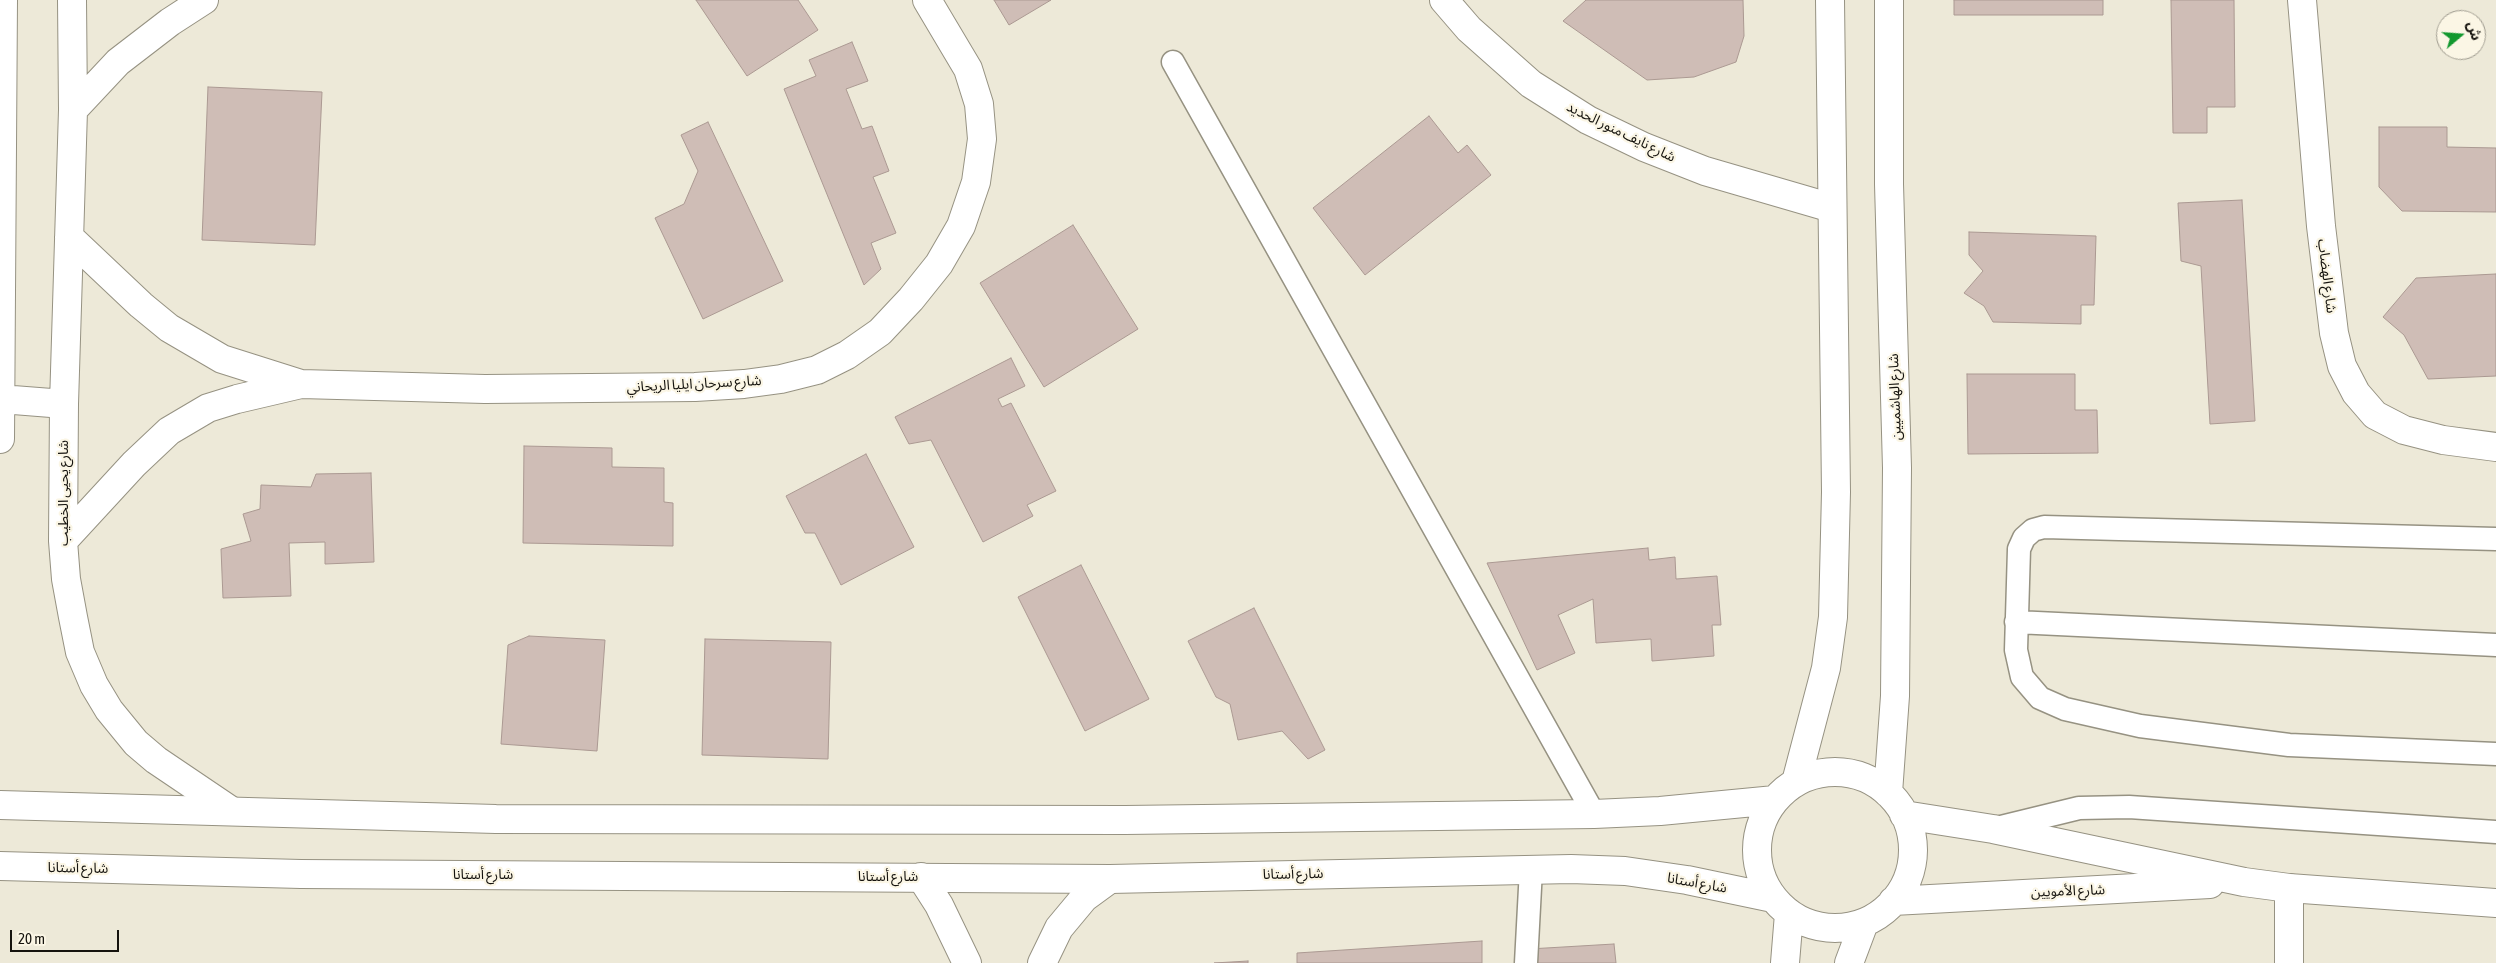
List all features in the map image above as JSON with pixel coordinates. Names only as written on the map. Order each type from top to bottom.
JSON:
[{"type":"street","points":[[0,438],[4,0]]},
{"type":"street","name":"شارع يحيى الخطيب","points":[[72,0],[73,110],[64,404],[63,541],[66,579],[80,652],[94,685],[109,710],[136,743],[156,760],[230,810]]},
{"type":"street","points":[[73,110],[118,62],[170,22],[204,0]]},
{"type":"street","name":"شارع سرحان ايليا الريحاني","points":[[63,541],[134,464],[169,432],[187,419],[208,408],[236,399],[301,384],[486,389],[696,387],[781,379],[817,370],[847,355],[880,332],[912,299],[939,264],[961,226],[976,182],[982,139],[979,104],[968,69],[927,0]]},
{"type":"street","name":"شارع نايف منور الحديد","points":[[1444,0],[1469,29],[1531,84],[1588,120],[1644,147],[1705,171],[1832,208]]},
{"type":"street","points":[[1796,782],[1826,668],[1833,617],[1836,492],[1830,0]]},
{"type":"street","name":"شارع الهاشميين","points":[[1888,793],[1895,696],[1897,468],[1889,184],[1889,0]]},
{"type":"street","name":"شارع الهضاب","points":[[2302,0],[2321,226],[2334,333],[2342,366],[2356,393],[2375,415],[2404,430],[2443,440],[2496,447]]},
{"type":"street","name":"شارع سرحان ايليا الريحاني","points":[[69,237],[140,305],[169,328],[222,359],[301,384]]},
{"type":"street","points":[[1,399],[64,404]]},
{"type":"street","points":[[1844,772],[1868,780],[1888,793],[1904,815],[1911,838],[1912,860],[1906,882],[1893,901],[1880,914],[1864,923],[1845,928],[1826,928],[1807,923],[1781,906],[1761,875],[1756,849],[1761,823],[1775,800],[1796,782],[1819,774],[1844,772]]},
{"type":"street","points":[[0,805],[496,819],[1125,820],[1594,814],[1660,811],[1775,800]]},
{"type":"street","name":"شارع الأمويين","points":[[1904,815],[1993,829],[2244,882],[2289,888],[2496,903]]},
{"type":"street","name":"شارع أستانا","points":[[0,866],[320,874],[1110,879],[1532,869],[1625,871],[1687,880],[1781,906]]},
{"type":"street","points":[[921,877],[967,963]]},
{"type":"street","points":[[1042,963],[1059,928],[1070,914],[1084,898],[1110,879]]},
{"type":"street","name":"شارع الأمويين","points":[[1893,901],[2244,882]]},
{"type":"street","points":[[2289,888],[2289,963]]},
{"type":"street","points":[[1781,906],[1785,963]]},
{"type":"street","points":[[1849,963],[1864,923]]},
{"type":"lane","points":[[1173,62],[1594,814]]},
{"type":"lane","points":[[2496,539],[2044,527],[2032,530],[2024,538],[2019,548],[2016,622],[2016,650],[2022,677],[2040,698],[2065,709],[2140,726],[2289,745],[2496,754]]},
{"type":"lane","points":[[2016,622],[2496,645]]},
{"type":"lane","points":[[1993,829],[2079,808],[2129,807],[2496,832]]},
{"type":"lane","points":[[1526,963],[1532,869]]},
{"type":"building","points":[[696,0],[798,0],[818,30],[747,76]]},
{"type":"building","points":[[994,0],[1051,0],[1009,25]]},
{"type":"building","points":[[1586,0],[1743,0],[1744,36],[1736,62],[1694,77],[1647,80],[1563,21]]},
{"type":"building","points":[[1954,0],[2103,0],[2103,15],[1954,15]]},
{"type":"building","points":[[2171,0],[2234,0],[2235,107],[2207,107],[2207,133],[2173,133]]},
{"type":"building","points":[[852,42],[868,81],[846,89],[862,129],[872,126],[889,171],[873,177],[896,233],[871,243],[881,269],[864,285],[784,89],[816,76],[809,60]]},
{"type":"building","points":[[208,87],[322,92],[315,245],[202,240]]},
{"type":"building","points":[[1429,116],[1458,153],[1467,145],[1491,175],[1365,275],[1313,208]]},
{"type":"building","points":[[708,122],[783,281],[703,319],[655,218],[684,204],[698,171],[681,135]]},
{"type":"building","points":[[2379,127],[2447,127],[2447,147],[2496,148],[2496,212],[2402,211],[2379,187]]},
{"type":"building","points":[[2242,200],[2255,421],[2210,424],[2201,266],[2181,261],[2178,203]]},
{"type":"building","points":[[1073,225],[1138,329],[1044,387],[980,283]]},
{"type":"building","points":[[1969,232],[2096,236],[2094,305],[2081,305],[2081,324],[1993,322],[1984,306],[1964,293],[1983,271],[1969,255]]},
{"type":"building","points":[[2496,274],[2496,376],[2428,379],[2404,335],[2383,317],[2416,278]]},
{"type":"building","points":[[1011,358],[1025,386],[998,399],[1002,407],[1011,403],[1056,491],[1027,505],[1033,516],[983,542],[931,440],[909,444],[895,417]]},
{"type":"building","points":[[1967,374],[2075,374],[2075,410],[2097,410],[2098,453],[1968,454]]},
{"type":"building","points":[[524,446],[612,448],[612,467],[664,468],[664,502],[673,503],[673,546],[523,543]]},
{"type":"building","points":[[866,454],[914,547],[841,585],[815,533],[805,533],[786,496]]},
{"type":"building","points":[[371,473],[374,562],[325,564],[325,542],[289,543],[291,596],[223,598],[221,549],[251,541],[243,514],[260,509],[261,485],[311,487],[316,474]]},
{"type":"building","points":[[1648,548],[1649,560],[1675,557],[1676,579],[1717,576],[1721,625],[1712,625],[1714,656],[1652,661],[1651,639],[1596,643],[1593,599],[1558,615],[1575,653],[1537,670],[1487,563]]},
{"type":"building","points":[[1081,565],[1149,699],[1085,731],[1018,597]]},
{"type":"building","points":[[1254,608],[1325,750],[1308,759],[1282,731],[1238,740],[1230,704],[1216,697],[1188,641]]},
{"type":"building","points":[[529,636],[605,640],[597,751],[501,744],[508,645]]},
{"type":"building","points":[[705,639],[831,642],[828,759],[702,755]]},
{"type":"building","points":[[1482,941],[1482,963],[1297,963],[1297,953]]},
{"type":"building","points":[[1614,944],[1616,963],[1530,963],[1529,949]]},
{"type":"building","points":[[1248,961],[1248,963],[1214,963]]}]
